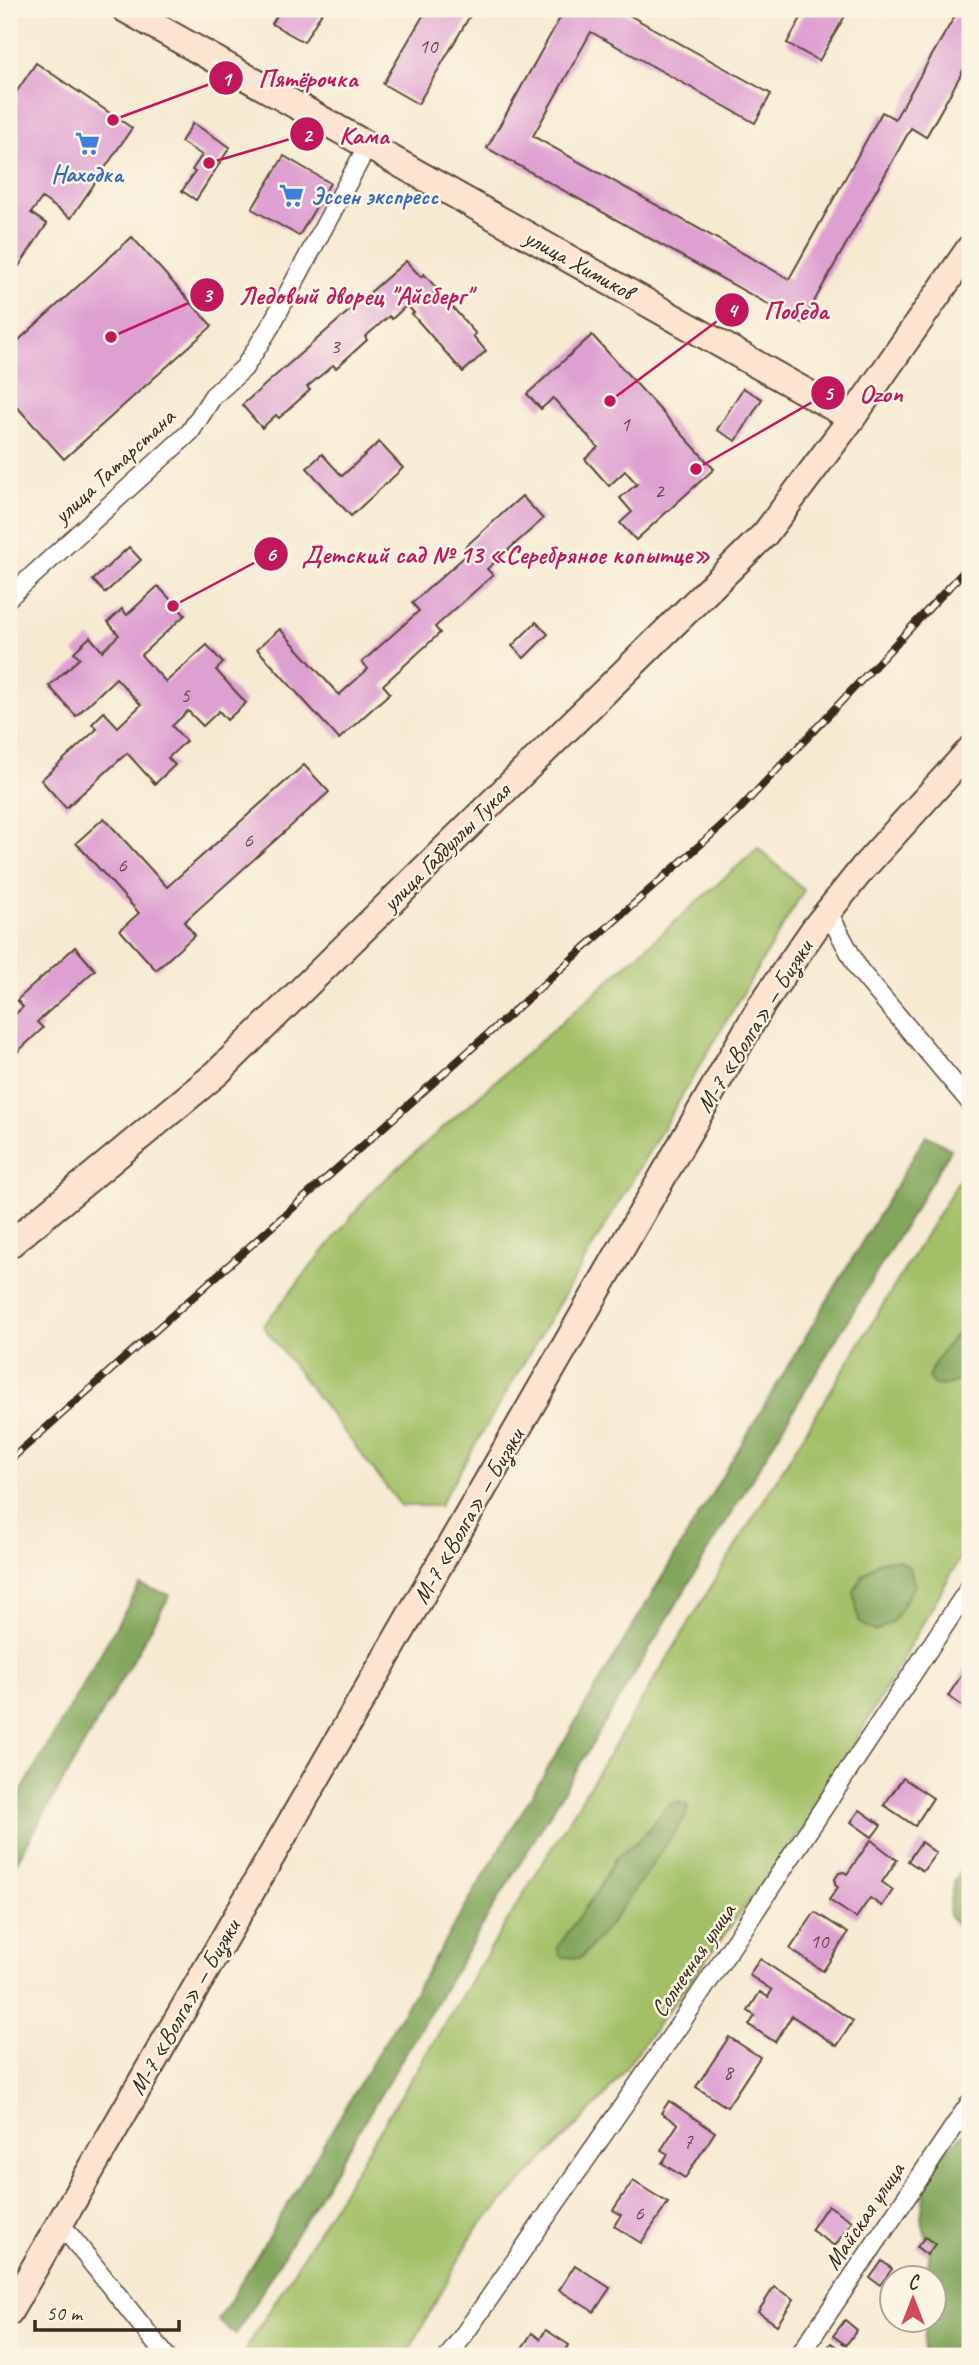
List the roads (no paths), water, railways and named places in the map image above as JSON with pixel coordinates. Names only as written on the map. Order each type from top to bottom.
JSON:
[{"type":"main road","name":"улица Химиков","points":[[125,9],[852,418]]},
{"type":"main road","points":[[852,418],[970,248]]},
{"type":"main road","name":"улица Габдуллы Тукая","points":[[9,1245],[217,1073],[765,534],[852,418]]},
{"type":"main road","name":"М-7 «Волга» — Бизяки","points":[[9,2312],[761,1006],[828,912],[970,750]]},
{"type":"street","name":"улица Татарстана","points":[[9,597],[190,432],[213,396],[244,369],[270,327],[368,145]]},
{"type":"street","points":[[828,912],[859,970],[970,1102]]},
{"type":"street","name":"Солнечная улица","points":[[449,2356],[680,2024],[970,1587]]},
{"type":"street","name":"Майская улица","points":[[799,2356],[970,2103]]},
{"type":"street","points":[[60,2223],[166,2356]]},
{"type":"railway","points":[[9,1461],[738,811],[970,565]]},
{"type":"place","name":"Пятёрочка","points":[[113,120]]},
{"type":"place","name":"Находка","points":[[87,143]]},
{"type":"place","name":"Кама","points":[[209,163]]},
{"type":"place","name":"Эссен экспресс","points":[[291,196]]},
{"type":"place","name":"Ледовый дворец \"Айсберг\"","points":[[111,337]]},
{"type":"place","name":"Победа","points":[[610,401]]},
{"type":"place","name":"Ozon","points":[[696,469]]},
{"type":"place","name":"Детский сад № 13 «Серебряное копытце»","points":[[173,606]]}]
